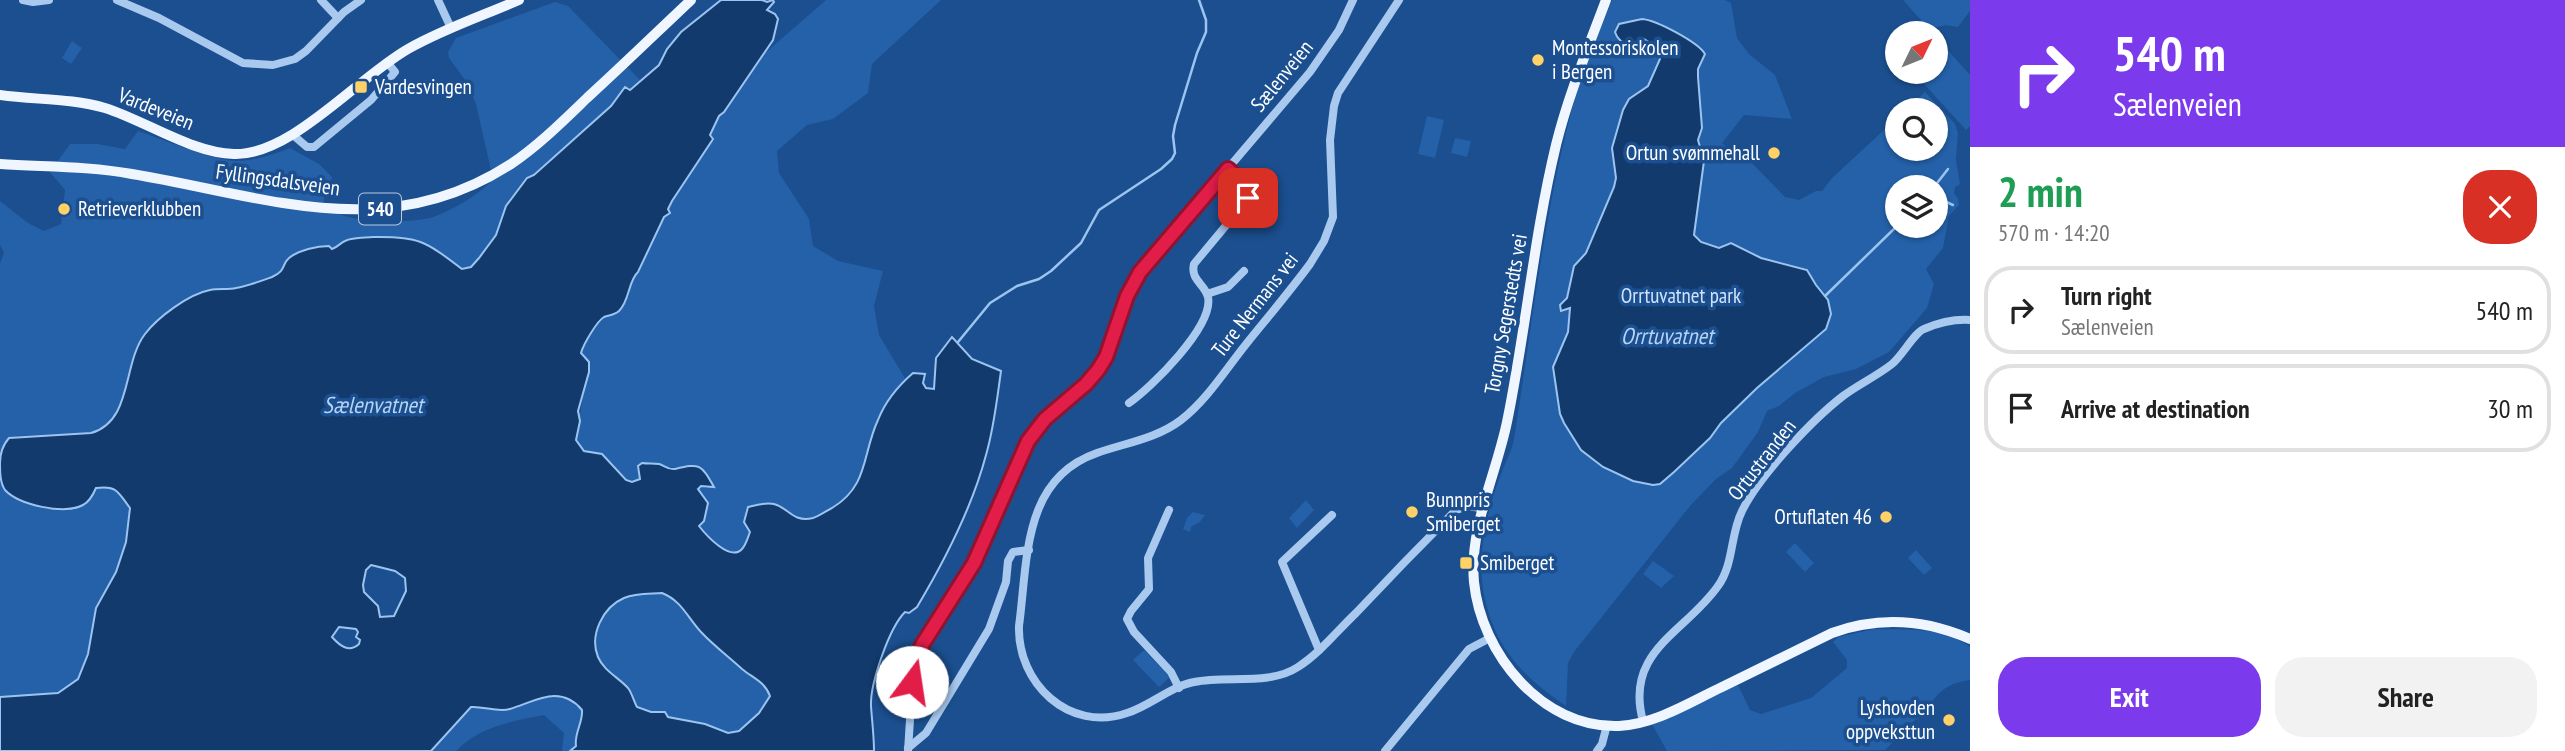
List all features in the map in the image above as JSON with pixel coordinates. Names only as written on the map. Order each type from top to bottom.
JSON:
[{"type":"main road","name":"Vardeveien","points":[[0,95],[96,106],[221,153],[254,152],[270,148],[293,135],[387,62],[451,27],[519,0]]},
{"type":"main road","name":"Fyllingsdalsveien","points":[[0,164],[96,168],[280,204],[323,209],[380,209],[430,200],[475,184],[528,152],[691,0]]},
{"type":"main road","name":"Torgny Segerstedts vei","points":[[1606,0],[1584,57],[1556,145],[1508,420],[1476,540],[1474,580],[1479,609],[1490,638],[1516,677],[1540,699],[1568,716],[1596,725],[1643,722],[1682,706],[1832,633],[1857,625],[1883,621],[1912,622],[1944,629],[1970,639]]},
{"type":"street","points":[[23,0],[49,0]]},
{"type":"street","points":[[117,0],[159,18],[250,65],[278,65],[295,59],[318,40],[338,18],[362,0]]},
{"type":"street","points":[[321,0],[338,18]]},
{"type":"street","points":[[438,0],[451,27]]},
{"type":"street","name":"Sælenveien","points":[[908,749],[912,682],[917,656],[974,563],[1028,441],[1045,419],[1086,384],[1098,370],[1106,357],[1127,296],[1140,272],[1317,62],[1339,30],[1353,0]]},
{"type":"street","name":"Ture Nermans vei","points":[[1399,0],[1338,93],[1330,140],[1333,217],[1324,241],[1310,264],[1206,395],[1181,420],[1158,434],[1095,453],[1078,461],[1051,483],[1035,515],[1019,637],[1030,676],[1044,694],[1061,707],[1095,717],[1114,717],[1144,707],[1190,682],[1277,677],[1289,673],[1319,650],[1456,510],[1470,506],[1484,509]]},
{"type":"street","points":[[293,135],[307,147],[314,147],[370,100],[395,72],[387,62]]},
{"type":"street","points":[[1129,402],[1141,394],[1184,348],[1205,316],[1208,307],[1207,294],[1196,280],[1194,264],[1248,198],[1242,181],[1228,169]]},
{"type":"street","points":[[1207,294],[1228,287],[1244,271]]},
{"type":"street","name":"Ortustranden","points":[[1643,722],[1640,685],[1649,660],[1658,647],[1720,585],[1732,553],[1741,512],[1788,449],[1844,396],[1895,361],[1921,329],[1944,322],[1970,320]]},
{"type":"street","points":[[1169,510],[1148,558],[1149,590],[1131,611],[1128,619],[1134,632],[1171,671],[1179,688]]},
{"type":"street","points":[[1319,650],[1282,562],[1332,515]]},
{"type":"street","name":"Sælenveien","points":[[908,749],[926,733],[953,685],[981,644],[996,614],[1013,552],[1029,551]]},
{"type":"street","points":[[1385,751],[1469,649],[1490,638]]},
{"type":"street","points":[[1597,751],[1602,744],[1607,725]]},
{"type":"green space","points":[[826,0],[941,0],[872,64],[868,93],[833,119],[807,125],[777,151],[779,173],[809,219],[813,246],[838,261],[883,271],[874,306],[879,335],[906,380],[887,402],[874,430],[864,470],[847,498],[810,519],[791,516],[784,508],[746,509],[744,522],[750,532],[742,549],[731,552],[719,546],[699,526],[704,496],[697,489],[701,486],[708,488],[709,481],[702,469],[642,463],[638,466],[640,479],[632,482],[626,480],[602,454],[594,454],[580,448],[576,437],[589,362],[582,356],[581,351],[602,318],[618,312],[629,296],[632,279],[638,272],[664,217],[669,213],[672,201],[713,139],[710,135],[719,116],[764,54]]},
{"type":"green space","name":"Orrtuvatnet park","points":[[1612,0],[1725,0],[1731,3],[1737,38],[1749,54],[1775,75],[1792,119],[1744,115],[1722,143],[1736,156],[1748,159],[1785,197],[1799,200],[1816,191],[1822,191],[1832,178],[1885,129],[1885,161],[1948,161],[1948,117],[1955,124],[1958,133],[1956,160],[1960,184],[1955,187],[1954,193],[1959,205],[1949,216],[1948,221],[1948,175],[1885,175],[1885,238],[1945,238],[1943,248],[1926,269],[1934,284],[1927,308],[1889,352],[1856,369],[1824,377],[1767,411],[1758,432],[1732,468],[1716,479],[1690,506],[1574,652],[1568,663],[1566,706],[1536,684],[1503,645],[1489,613],[1481,563],[1488,514],[1514,439],[1557,172],[1583,74]]},
{"type":"green space","points":[[1903,0],[1970,0],[1970,11],[1958,27],[1948,25],[1948,21],[1922,21]]},
{"type":"green space","points":[[555,2],[568,6],[640,80],[614,100],[611,106],[534,175],[527,178],[506,207],[496,235],[471,267],[462,269],[428,245],[403,237],[357,238],[332,250],[286,263],[283,271],[259,282],[217,289],[102,430],[91,433],[16,436],[0,456],[0,264],[4,252],[0,245],[0,201],[28,223],[44,231],[61,224],[65,190],[50,172],[70,144],[98,144],[125,149],[138,131],[227,160],[251,160],[290,148],[319,164],[332,177],[323,205],[331,211],[375,221],[408,221],[433,217],[466,201],[493,179],[476,104],[448,52],[456,38]]},
{"type":"green space","points":[[72,41],[82,48],[71,64],[62,58]]},
{"type":"green space","points":[[1948,50],[1970,75],[1970,126],[1966,130],[1948,110],[1948,98],[1937,98],[1924,84],[1948,84]]},
{"type":"green space","name":"Orrtuvatnet park","points":[[1925,92],[1931,98],[1918,98]]},
{"type":"green space","points":[[1427,116],[1444,120],[1435,158],[1418,154]]},
{"type":"green space","points":[[1455,138],[1471,141],[1467,157],[1451,153]]},
{"type":"green space","points":[[0,469],[5,489],[19,501],[58,508],[81,506],[96,488],[108,488],[116,491],[130,508],[126,542],[116,572],[96,608],[88,654],[78,679],[58,693],[0,697]]},
{"type":"green space","points":[[1306,500],[1314,510],[1297,528],[1289,518]]},
{"type":"green space","points":[[1193,512],[1205,515],[1191,527],[1190,532],[1183,529],[1187,518]]},
{"type":"green space","points":[[1795,543],[1814,563],[1805,572],[1786,552]]},
{"type":"green space","points":[[1916,550],[1932,568],[1924,575],[1908,558]]},
{"type":"green space","points":[[1653,561],[1674,576],[1661,588],[1643,574]]},
{"type":"green space","points":[[662,593],[675,600],[706,637],[768,691],[770,696],[762,709],[740,731],[723,732],[705,724],[637,707],[628,688],[607,670],[598,656],[595,639],[597,630],[604,615],[616,602],[638,594]]},
{"type":"green space","points":[[1874,629],[1936,632],[1970,647],[1970,680],[1953,684],[1941,691],[1923,717],[1915,720],[1885,750],[1667,751],[1652,724],[1738,685],[1750,710],[1761,714],[1811,698],[1847,668],[1847,660],[1833,642],[1838,637]]},
{"type":"green space","points":[[1144,650],[1170,677],[1159,687],[1133,660]]},
{"type":"green space","points":[[555,694],[582,710],[576,746],[570,751],[562,751],[564,733],[544,715],[486,731],[456,751],[431,751],[471,707],[506,710]]},
{"type":"water","name":"Sælenvatnet","points":[[721,0],[773,0],[767,10],[778,19],[773,40],[719,116],[710,135],[713,139],[672,201],[668,209],[670,213],[664,217],[632,280],[623,307],[601,319],[582,349],[581,353],[589,362],[589,372],[578,411],[580,421],[576,440],[584,451],[602,454],[626,480],[632,482],[640,479],[638,466],[642,463],[659,464],[673,469],[699,467],[714,487],[701,486],[698,489],[708,503],[704,521],[699,526],[719,546],[737,552],[743,547],[750,532],[744,522],[748,507],[774,504],[796,517],[813,518],[832,508],[853,490],[863,468],[873,433],[888,401],[913,373],[925,374],[923,383],[926,388],[934,389],[936,358],[952,337],[972,359],[1001,371],[989,445],[965,514],[917,607],[909,613],[905,612],[899,620],[882,657],[871,706],[874,751],[570,751],[576,746],[582,710],[574,702],[556,696],[505,710],[471,707],[431,751],[0,751],[0,697],[58,693],[78,679],[88,654],[96,608],[116,572],[126,542],[130,508],[116,491],[108,488],[96,488],[85,504],[75,508],[54,509],[20,500],[5,490],[1,481],[1,453],[9,438],[91,433],[104,427],[114,417],[120,404],[138,346],[158,321],[174,307],[202,292],[241,287],[272,277],[282,270],[289,258],[303,251],[324,246],[332,249],[355,238],[412,239],[430,246],[462,269],[471,267],[496,235],[506,206],[527,178],[534,175],[611,106],[625,87],[630,90],[659,65],[667,49],[681,32]],"holes":[[[371,565],[395,571],[405,578],[406,591],[394,616],[380,617],[378,606],[364,592],[366,570]],[[662,593],[675,600],[706,637],[768,691],[770,696],[759,713],[739,731],[728,733],[705,724],[668,717],[665,712],[651,712],[637,707],[628,688],[601,662],[595,640],[604,615],[616,602],[638,594]],[[339,627],[356,629],[356,637],[360,640],[355,647],[348,648],[341,646],[332,637]]]},
{"type":"water","name":"Orrtuvatnet","points":[[1642,19],[1676,32],[1705,54],[1698,69],[1702,128],[1698,140],[1704,161],[1694,235],[1701,242],[1719,248],[1731,243],[1761,258],[1807,270],[1828,300],[1831,314],[1826,329],[1757,388],[1674,472],[1660,484],[1653,485],[1633,481],[1603,467],[1581,450],[1560,414],[1553,367],[1568,332],[1570,308],[1561,311],[1560,305],[1567,298],[1574,266],[1586,253],[1614,187],[1616,178],[1612,148],[1623,110],[1629,99],[1648,86],[1660,59],[1653,45],[1644,39],[1633,48],[1616,35],[1619,24]]},
{"type":"waterway","points":[[958,342],[990,303],[1017,286],[1039,279],[1051,271],[1081,243],[1099,210],[1172,159],[1175,153],[1175,125],[1206,32],[1206,20],[1199,0]]},
{"type":"waterway","points":[[1943,175],[1948,169]]},
{"type":"waterway","points":[[1948,203],[1953,205]]},
{"type":"waterway","points":[[1825,296],[1885,238]]},
{"type":"place","name":"Montessoriskolen i Bergen","points":[[1538,60]]},
{"type":"place","name":"Vardesvingen","points":[[361,87]]},
{"type":"place","name":"Ortun svømmehall","points":[[1774,153]]},
{"type":"place","name":"Retrieverklubben","points":[[64,209]]},
{"type":"place","name":"Bunnpris Smiberget","points":[[1412,512]]},
{"type":"place","name":"Ortuflaten 46","points":[[1886,517]]},
{"type":"place","name":"Smiberget","points":[[1466,563]]},
{"type":"place","name":"Lyshovden oppveksttun","points":[[1949,720]]},
{"type":"route","points":[[912,682],[922,645],[974,563],[1028,441],[1045,419],[1086,384],[1098,370],[1106,357],[1127,296],[1140,272],[1228,169],[1242,181],[1248,198]]}]
